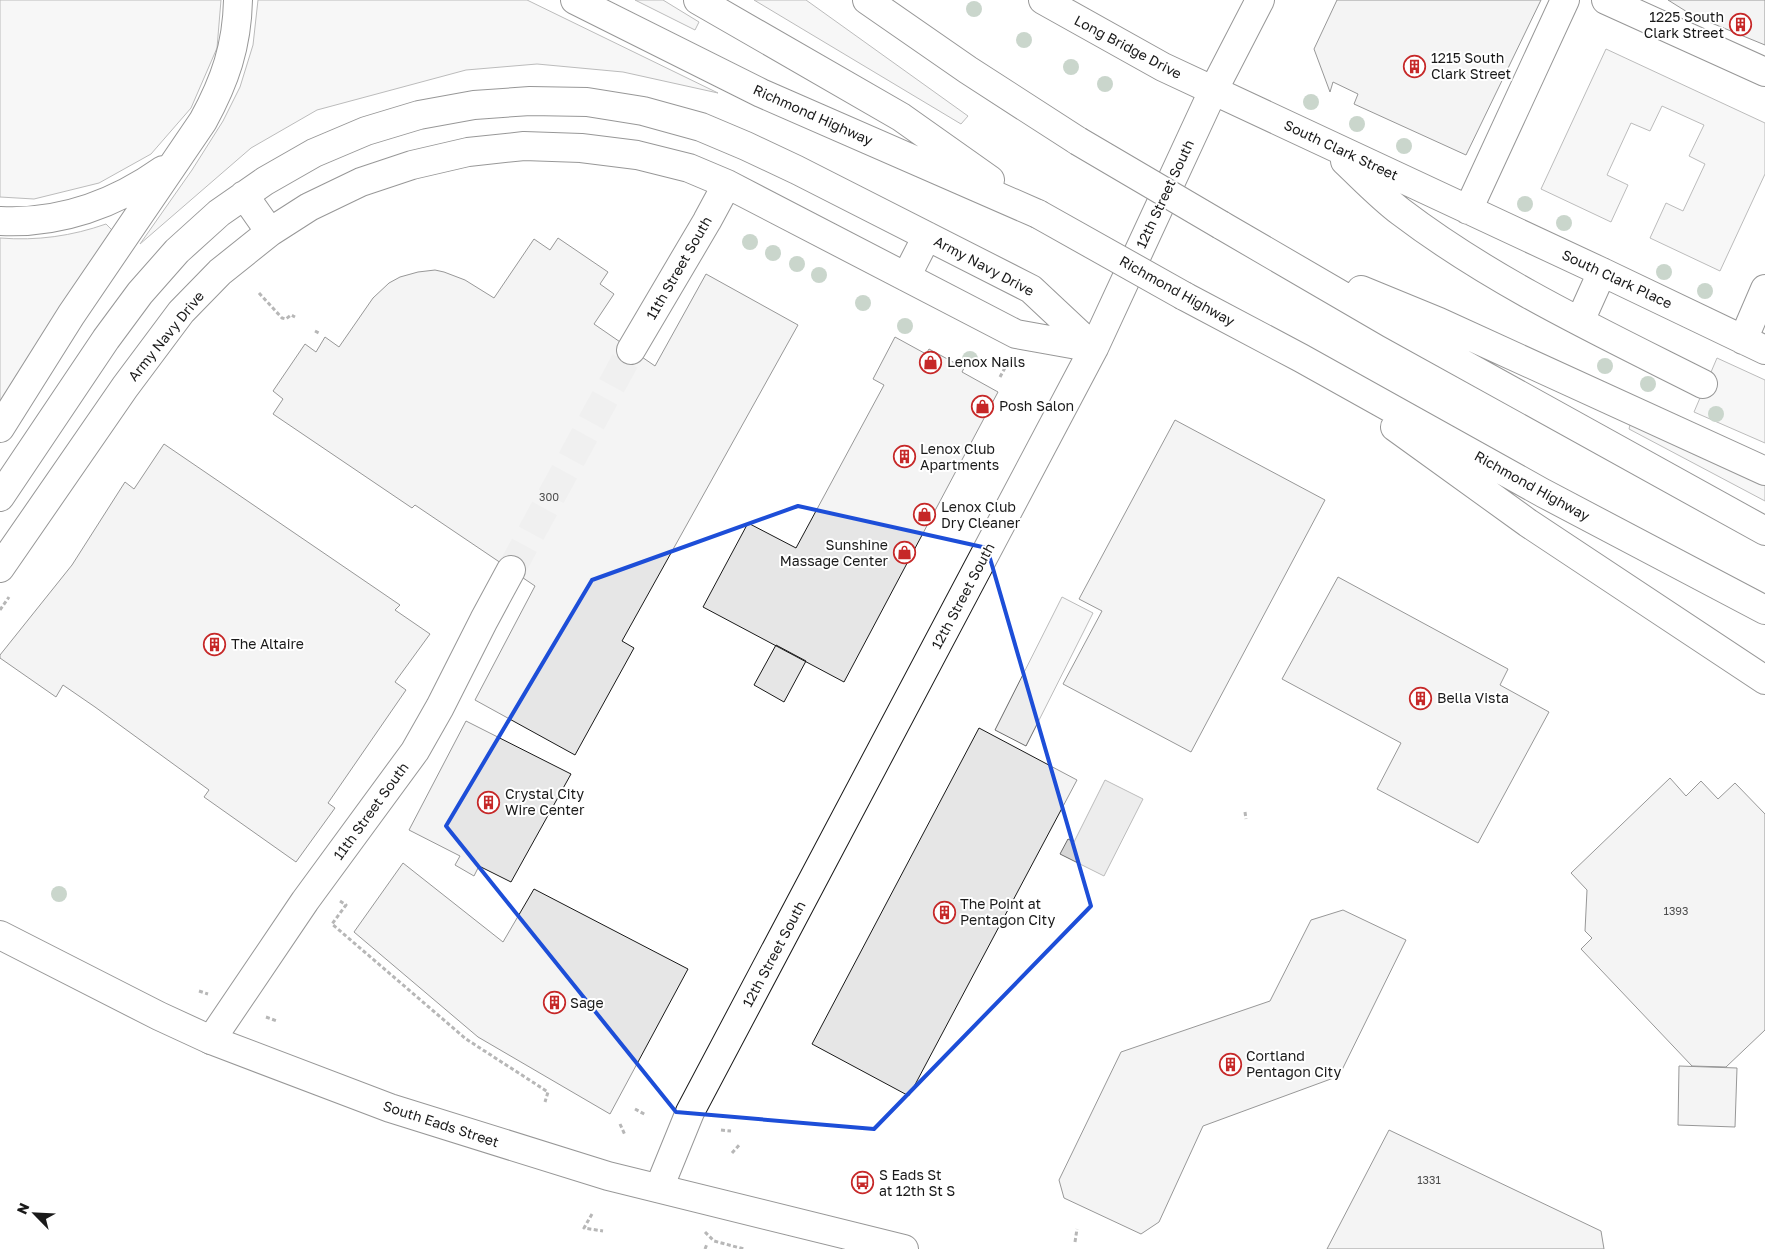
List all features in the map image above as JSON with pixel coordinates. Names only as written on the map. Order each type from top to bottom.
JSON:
[{"type":"main road","points":[[0,428],[71,315],[203,121],[215,99],[233,50],[238,18],[238,0]]},
{"type":"main road","name":"Richmond Highway","points":[[575,0],[761,93],[1038,214],[1544,493],[1765,610]]},
{"type":"main road","points":[[698,0],[901,117],[1038,214]]},
{"type":"main road","name":"12th Street South","points":[[659,1188],[690,1112],[1094,348],[1213,91],[1260,0]]},
{"type":"main road","points":[[1468,210],[1565,0]]},
{"type":"main road","points":[[1606,0],[1765,72]]},
{"type":"main road","name":"Long Bridge Drive","points":[[1050,2],[1163,67],[1213,91]]},
{"type":"main road","points":[[876,5],[968,70],[1078,141],[1391,324],[1765,531]]},
{"type":"main road","name":"South Clark Street","points":[[1213,91],[1468,210]]},
{"type":"main road","name":"Army Navy Drive","points":[[0,497],[106,339],[140,293],[177,251],[219,213],[314,153],[366,131],[419,115],[474,105],[530,101],[587,102],[643,111],[700,127],[789,166],[1031,288],[1094,348]]},
{"type":"main road","points":[[689,168],[700,127]]},
{"type":"main road","points":[[1324,142],[1399,211],[1497,275],[1580,321],[1703,384]]},
{"type":"main road","name":"Army Navy Drive","points":[[0,568],[125,387],[182,312],[220,272],[270,232],[310,206],[361,182],[412,165],[468,152],[524,146],[581,148],[637,155],[689,168],[727,184],[1016,334],[1094,348]]},
{"type":"main road","points":[[0,222],[46,220],[103,204],[150,180],[175,162]]},
{"type":"main road","name":"11th Street South","points":[[631,350],[727,184]]},
{"type":"main road","points":[[244,196],[270,232]]},
{"type":"main road","name":"South Clark Place","points":[[1468,210],[1754,345]]},
{"type":"main road","points":[[906,277],[927,236]]},
{"type":"main road","points":[[1264,250],[1439,322],[1765,471]]},
{"type":"main road","points":[[1580,321],[1602,272]]},
{"type":"main road","points":[[1754,345],[1765,288]]},
{"type":"main road","points":[[1301,358],[1528,523],[1765,680]]},
{"type":"main road","name":"11th Street South","points":[[211,1040],[305,901],[415,752],[511,570]]},
{"type":"main road","name":"South Eads Street","points":[[0,935],[159,1016],[211,1040],[390,1108],[608,1176],[904,1249]]},
{"type":"path","points":[[258,293],[282,318],[286,319],[291,315],[294,317]]},
{"type":"path","points":[[315,330],[319,333]]},
{"type":"path","points":[[1000,377],[1007,364]]},
{"type":"path","points":[[0,610],[11,594]]},
{"type":"path","points":[[1245,812],[1246,819]]},
{"type":"path","points":[[346,905],[332,924],[466,1039],[548,1092],[546,1102]]},
{"type":"path","points":[[266,1017],[277,1020]]},
{"type":"path","points":[[635,1109],[646,1115]]},
{"type":"path","points":[[620,1124],[625,1135]]},
{"type":"path","points":[[721,1130],[732,1131]]},
{"type":"path","points":[[732,1153],[740,1144]]},
{"type":"path","points":[[592,1214],[584,1228],[603,1231]]},
{"type":"path","points":[[1075,1242],[1077,1228]]},
{"type":"path","points":[[705,1249],[706,1244]]},
{"type":"highlighted area","points":[[798,506],[987,548],[1091,906],[874,1129],[676,1112],[446,826],[592,580]]},
{"type":"shaded area","points":[[0,0],[221,0],[217,48],[191,108],[151,154],[99,183],[34,199],[0,197]]},
{"type":"shaded area","points":[[258,0],[527,0],[718,93],[623,72],[537,64],[466,70],[317,110],[251,148],[140,244],[192,170],[223,121],[240,87],[253,45]]},
{"type":"shaded area","points":[[635,0],[663,0],[699,22],[695,30]]},
{"type":"shaded area","points":[[754,0],[806,0],[968,116],[961,124]]},
{"type":"shaded area","points":[[1606,49],[1765,123],[1765,174],[1720,271],[1650,238],[1666,203],[1683,211],[1705,164],[1689,156],[1704,125],[1662,106],[1650,131],[1631,123],[1607,175],[1628,185],[1611,222],[1541,189]]},
{"type":"shaded area","points":[[106,224],[112,230],[0,406],[0,238],[54,237]]},
{"type":"shaded area","points":[[1717,358],[1765,380],[1765,443],[1694,412]]},
{"type":"shaded area","points":[[1631,421],[1765,481],[1765,501],[1629,429]]},
{"type":"shaded area","points":[[1062,597],[1093,613],[1026,746],[995,730]]},
{"type":"shaded area","points":[[1105,780],[1143,799],[1104,876],[1060,854],[1068,839],[1074,842]]},
{"type":"building","name":"1215 South Clark Street","points":[[1337,0],[1541,0],[1466,155],[1354,104],[1358,94],[1333,82],[1330,92],[1314,49]]},
{"type":"building","name":"1225 South Clark Street","points":[[1668,0],[1765,0],[1765,45],[1692,15]]},
{"type":"building","points":[[558,238],[608,272],[600,284],[614,294],[594,324],[655,366],[706,274],[798,325],[622,641],[634,648],[575,755],[475,700],[535,586],[415,505],[412,508],[273,414],[283,399],[273,391],[305,344],[316,352],[325,337],[339,347],[373,298],[389,283],[400,277],[435,270],[465,280],[494,298],[534,239],[550,250]]},
{"type":"building","name":"Lenox Club Apartments","points":[[895,337],[926,354],[929,349],[964,368],[962,372],[998,392],[844,682],[703,607],[748,523],[796,548],[884,385],[873,379]]},
{"type":"building","points":[[1175,420],[1325,500],[1191,752],[1063,684],[1102,611],[1079,599]]},
{"type":"building","name":"The Altaire","points":[[164,444],[400,605],[395,610],[430,634],[395,682],[406,690],[328,803],[335,808],[296,862],[204,797],[209,790],[95,707],[63,685],[56,697],[0,658],[0,655],[72,565],[125,482],[134,489]]},
{"type":"building","name":"Bella Vista","points":[[1338,577],[1508,669],[1500,685],[1549,712],[1478,843],[1377,789],[1401,743],[1282,679]]},
{"type":"building","points":[[776,645],[806,661],[784,702],[754,685]]},
{"type":"building","name":"Crystal City Wire Center","points":[[466,721],[571,774],[511,882],[479,866],[474,876],[455,865],[460,856],[409,830]]},
{"type":"building","name":"The Point at Pentagon City","points":[[979,728],[1077,780],[909,1096],[812,1044]]},
{"type":"building","points":[[1670,778],[1686,796],[1701,781],[1718,799],[1735,783],[1765,814],[1765,1030],[1726,1067],[1692,1066],[1581,949],[1592,938],[1585,931],[1587,890],[1571,873]]},
{"type":"building","name":"Sage","points":[[403,863],[503,942],[534,889],[688,969],[610,1114],[478,1037],[354,932]]},
{"type":"building","name":"Cortland Pentagon City","points":[[1343,910],[1406,940],[1339,1076],[1203,1126],[1159,1222],[1141,1234],[1064,1198],[1059,1180],[1121,1052],[1270,1001],[1311,920]]},
{"type":"building","points":[[1679,1066],[1737,1068],[1735,1127],[1678,1125]]},
{"type":"building","points":[[1389,1130],[1601,1231],[1604,1249],[1327,1249]]},
{"type":"tunnel","points":[[511,570],[631,350]]},
{"type":"place","name":"1225 South Clark Street","points":[[1740,25]]},
{"type":"place","name":"1215 South Clark Street","points":[[1415,66]]},
{"type":"place","name":"Lenox Nails","points":[[931,362]]},
{"type":"place","name":"Posh Salon","points":[[983,406]]},
{"type":"place","name":"Lenox Club Apartments","points":[[904,457]]},
{"type":"place","name":"Lenox Club Dry Cleaner","points":[[925,515]]},
{"type":"place","name":"Sunshine Massage Center","points":[[904,553]]},
{"type":"place","name":"The Altaire","points":[[215,644]]},
{"type":"place","name":"Bella Vista","points":[[1421,698]]},
{"type":"place","name":"Crystal City Wire Center","points":[[489,802]]},
{"type":"place","name":"The Point at Pentagon City","points":[[944,912]]},
{"type":"place","name":"Sage","points":[[554,1003]]},
{"type":"place","name":"Cortland Pentagon City","points":[[1230,1064]]},
{"type":"place","name":"S Eads St at 12th St S","points":[[863,1183]]}]
